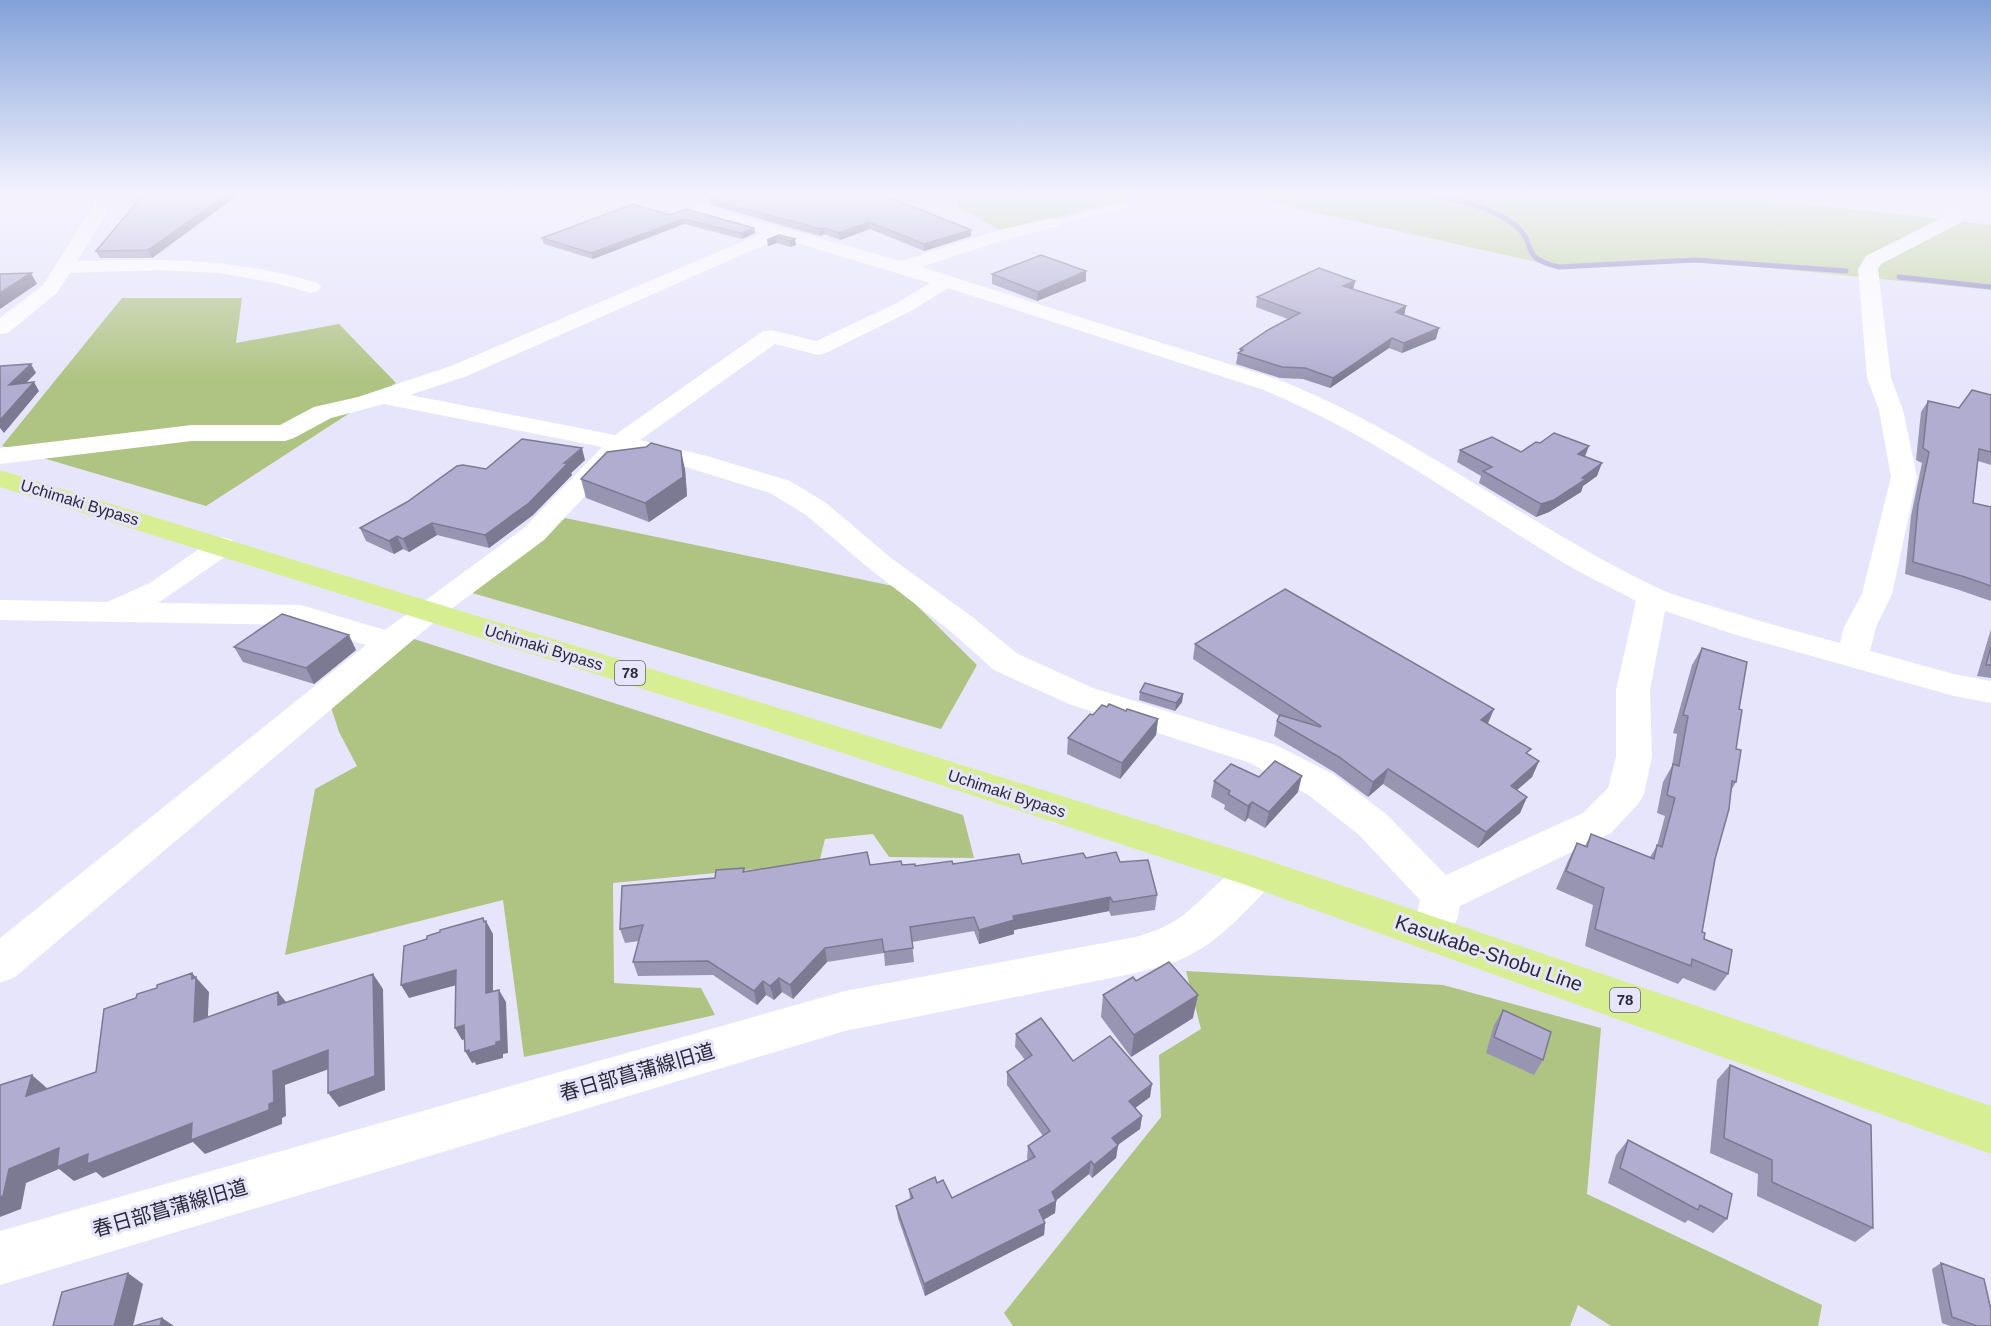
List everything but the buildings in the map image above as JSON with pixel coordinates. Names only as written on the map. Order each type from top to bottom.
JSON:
[{"type":"main road","name":"Uchimaki Bypass","points":[[0,478],[428,610],[1258,873]]},
{"type":"main road","name":"Kasukabe-Shobu Line","points":[[1258,873],[1437,914],[1991,1130]]},
{"type":"street","points":[[0,328],[50,289],[70,257]]},
{"type":"street","points":[[0,456],[192,434],[285,433],[323,412],[383,397],[459,371],[722,257]]},
{"type":"street","points":[[866,257],[1269,384],[1309,400],[1385,439],[1571,555],[1652,597],[1744,627],[1991,692]]},
{"type":"street","points":[[901,267],[933,257]]},
{"type":"street","points":[[1852,656],[1860,627],[1877,594],[1904,477],[1891,410],[1879,378],[1868,269],[1873,260],[1879,257]]},
{"type":"street","points":[[64,267],[177,264],[213,266],[261,273],[311,287]]},
{"type":"street","points":[[0,964],[428,610],[534,534],[620,443],[771,336],[818,348],[904,307],[946,281]]},
{"type":"street","points":[[383,397],[620,443],[698,462],[780,487],[816,508],[881,564],[960,623],[1006,662],[1081,696],[1263,754],[1320,784],[1372,824],[1437,914],[1597,823],[1625,794],[1634,757],[1633,690],[1652,597]]},
{"type":"street","points":[[103,611],[134,603],[154,593],[222,546]]},
{"type":"street","points":[[0,610],[301,615],[390,642]]},
{"type":"street","name":"春日部菖蒲線旧道","points":[[0,1258],[845,1011],[1136,955],[1174,943],[1201,926],[1258,873]]},
{"type":"green space","points":[[1514,257],[1991,257],[1991,290],[1689,260],[1559,267]]},
{"type":"green space","points":[[122,298],[242,298],[236,343],[339,324],[396,383],[206,506],[2,446]]},
{"type":"green space","points":[[565,518],[898,587],[977,665],[941,729],[469,592]]},
{"type":"green space","points":[[411,638],[963,815],[974,858],[889,857],[873,834],[825,839],[819,863],[613,883],[614,983],[701,988],[715,1015],[524,1057],[503,900],[285,955],[315,789],[357,766],[339,732],[330,704]]},
{"type":"green space","points":[[1186,971],[1443,985],[1601,1028],[1587,1194],[1822,1305],[1818,1326],[1611,1326],[1578,1305],[1570,1326],[1013,1326],[1004,1313],[1161,1117],[1159,1055],[1201,1029]]},
{"type":"waterway","points":[[1535,257],[1559,267],[1695,260],[1846,271]]},
{"type":"waterway","points":[[1899,277],[1991,287]]}]
